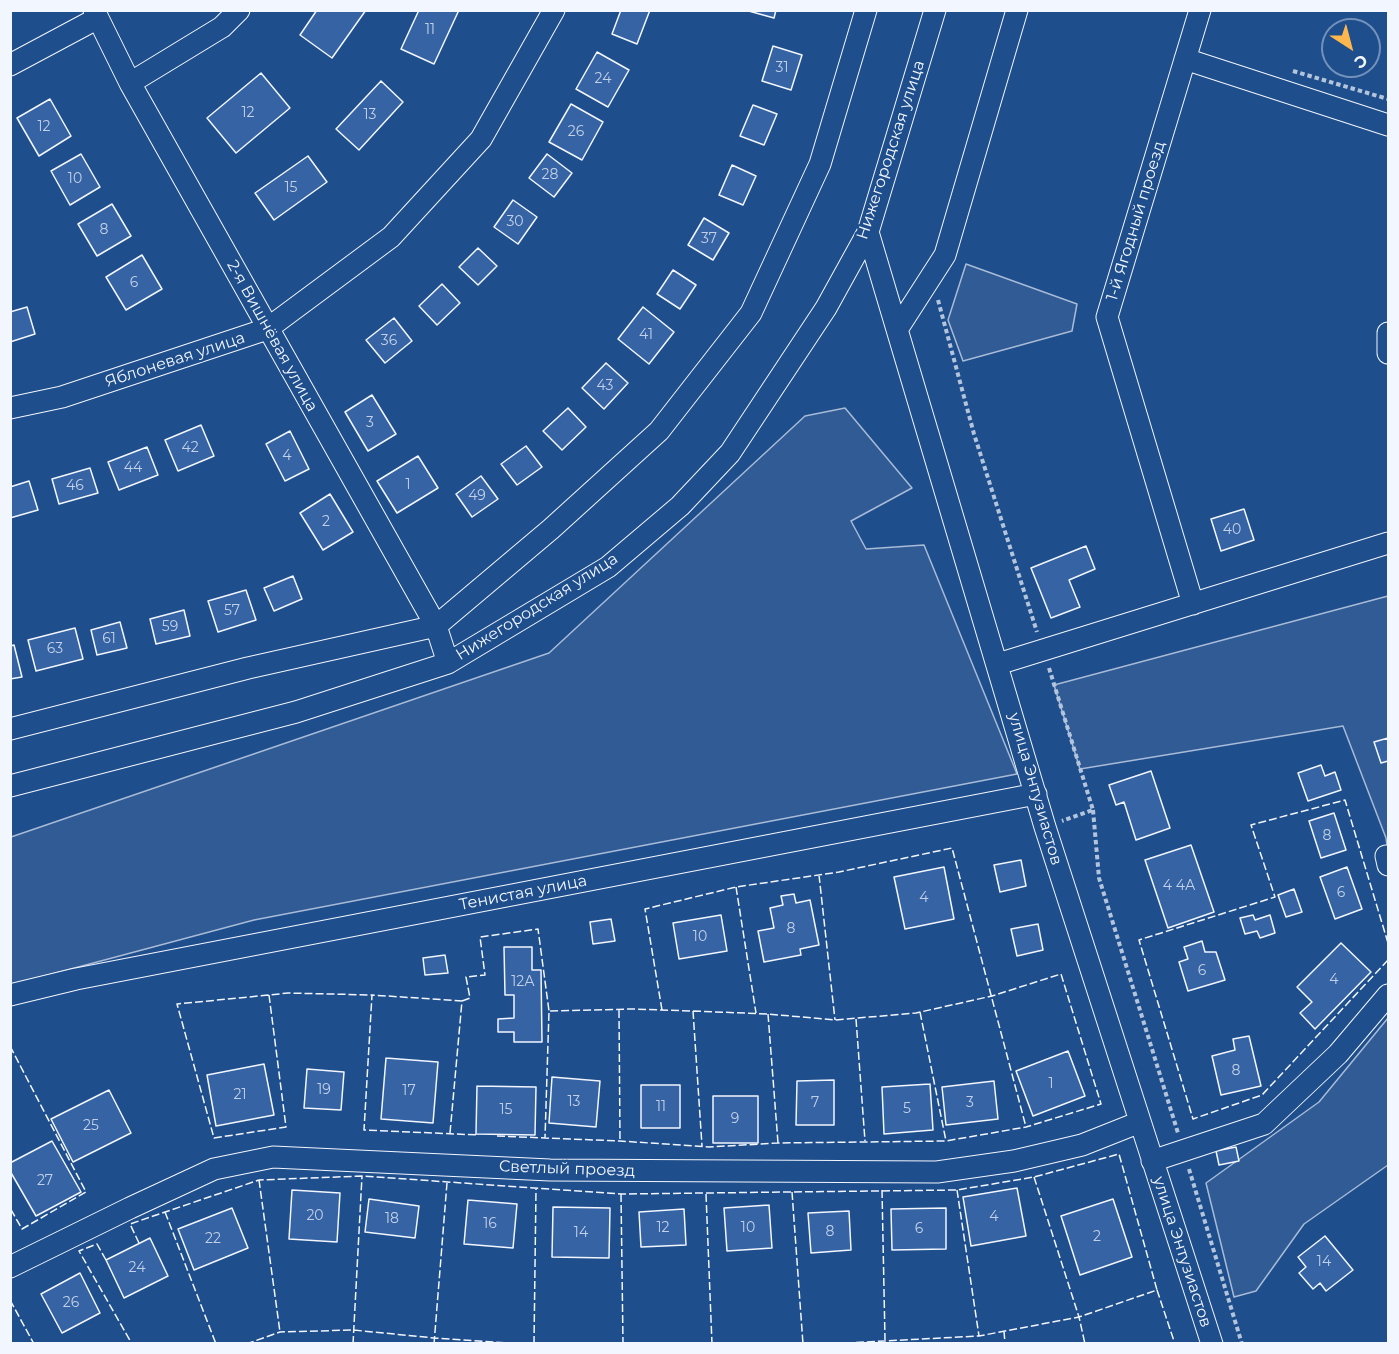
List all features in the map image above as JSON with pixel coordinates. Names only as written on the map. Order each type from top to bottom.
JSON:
[{"type":"street","points":[[130,83],[222,27],[238,10]]},
{"type":"street","name":"Яблоневая улица","points":[[10,408],[62,397],[267,329],[391,237],[481,139],[554,10]]},
{"type":"street","points":[[10,729],[248,668],[436,626],[551,529],[659,431],[751,313],[820,164],[866,10]]},
{"type":"street","name":"Нижегородская улица","points":[[10,786],[296,712],[448,663],[608,567],[680,506],[730,453],[826,308],[868,232],[935,10]]},
{"type":"street","points":[[898,328],[945,255],[1017,10]]},
{"type":"street","name":"1-й Ягодный проезд","points":[[1193,604],[1107,317],[1200,10]]},
{"type":"street","points":[[10,65],[96,14]]},
{"type":"street","name":"2-я Вишнёвая улица","points":[[96,14],[130,83],[436,626],[448,663]]},
{"type":"street","points":[[1185,59],[1389,125]]},
{"type":"street","name":"улица Энтузиастов","points":[[868,232],[1045,827],[1212,1344]]},
{"type":"street","points":[[1389,333],[1389,353]]},
{"type":"street","points":[[998,664],[1389,543]]},
{"type":"street","name":"Тенистая улица","points":[[10,995],[76,979],[1036,794]]},
{"type":"street","points":[[1152,1161],[1264,1124],[1338,1054],[1389,995]]},
{"type":"street","name":"Светлый проезд","points":[[10,1267],[214,1169],[273,1157],[550,1170],[937,1172],[1014,1161],[1082,1145],[1140,1122]]},
{"type":"path","points":[[931,277],[974,434],[1093,810],[1099,878],[1242,1344]]},
{"type":"path","points":[[1045,827],[1093,810]]},
{"type":"shaded area","points":[[966,264],[1077,304],[1072,331],[963,361],[948,320]]},
{"type":"shaded area","points":[[845,408],[912,488],[851,521],[866,549],[924,545],[1017,774],[254,920],[11,985],[11,837],[549,653],[805,416]]},
{"type":"shaded area","points":[[1388,596],[1388,854],[1386,838],[1343,726],[1080,769],[1054,685]]},
{"type":"shaded area","points":[[1388,1018],[1388,1165],[1304,1224],[1256,1291],[1234,1297],[1206,1183],[1319,1102]]},
{"type":"building","points":[[317,10],[366,10],[332,58],[300,35]]},
{"type":"building","points":[[419,10],[459,10],[434,64],[401,49]]},
{"type":"building","points":[[621,10],[650,10],[637,44],[612,34]]},
{"type":"building","points":[[745,10],[776,10],[774,18]]},
{"type":"building","points":[[773,46],[802,55],[791,90],[762,81]]},
{"type":"building","points":[[597,52],[629,70],[608,107],[576,89]]},
{"type":"building","points":[[261,73],[290,108],[236,153],[207,118]]},
{"type":"building","points":[[381,81],[403,102],[359,150],[336,129]]},
{"type":"building","points":[[50,99],[71,136],[39,156],[17,118]]},
{"type":"building","points":[[571,104],[603,122],[582,160],[549,142]]},
{"type":"building","points":[[753,105],[777,114],[764,145],[740,136]]},
{"type":"building","points":[[81,154],[100,187],[70,205],[51,171]]},
{"type":"building","points":[[547,154],[572,173],[554,197],[529,178]]},
{"type":"building","points":[[308,156],[327,182],[274,220],[255,193]]},
{"type":"building","points":[[732,165],[756,176],[743,205],[719,195]]},
{"type":"building","points":[[513,200],[537,217],[518,244],[494,227]]},
{"type":"building","points":[[112,204],[131,236],[97,256],[78,224]]},
{"type":"building","points":[[704,218],[729,233],[713,260],[688,245]]},
{"type":"building","points":[[478,248],[497,266],[478,285],[459,267]]},
{"type":"building","points":[[142,255],[162,289],[126,310],[106,277]]},
{"type":"building","points":[[673,270],[696,285],[680,309],[657,294]]},
{"type":"building","points":[[442,284],[460,303],[437,325],[419,306]]},
{"type":"building","points":[[27,307],[35,334],[10,342],[10,312]]},
{"type":"building","points":[[643,307],[674,332],[649,364],[618,339]]},
{"type":"building","points":[[394,318],[412,341],[385,363],[366,340]]},
{"type":"building","points":[[606,363],[628,383],[604,409],[582,388]]},
{"type":"building","points":[[372,395],[396,434],[368,451],[345,412]]},
{"type":"building","points":[[568,408],[586,427],[562,450],[543,431]]},
{"type":"building","points":[[201,425],[214,456],[178,471],[165,440]]},
{"type":"building","points":[[290,431],[309,469],[285,481],[266,444]]},
{"type":"building","points":[[526,446],[542,467],[517,485],[501,464]]},
{"type":"building","points":[[147,447],[158,475],[119,490],[108,462]]},
{"type":"building","points":[[418,456],[438,488],[397,513],[377,481]]},
{"type":"building","points":[[90,468],[98,493],[59,504],[52,479]]},
{"type":"building","points":[[481,476],[498,499],[472,517],[456,494]]},
{"type":"building","points":[[29,481],[38,510],[10,518],[10,487]]},
{"type":"building","points":[[330,494],[353,532],[323,550],[300,513]]},
{"type":"building","points":[[1244,509],[1254,540],[1221,551],[1211,519]]},
{"type":"building","points":[[1086,546],[1095,569],[1069,580],[1080,607],[1051,618],[1031,568]]},
{"type":"building","points":[[293,576],[302,599],[274,611],[264,588]]},
{"type":"building","points":[[246,590],[256,620],[218,632],[208,601]]},
{"type":"building","points":[[184,610],[190,636],[156,644],[150,619]]},
{"type":"building","points":[[120,622],[127,648],[97,655],[91,630]]},
{"type":"building","points":[[75,628],[83,659],[36,671],[28,640]]},
{"type":"building","points":[[14,645],[22,677],[10,679],[10,646]]},
{"type":"building","points":[[1388,738],[1388,761],[1381,763],[1374,742]]},
{"type":"building","points":[[1321,765],[1325,776],[1335,772],[1341,790],[1308,801],[1298,773]]},
{"type":"building","points":[[1151,771],[1170,828],[1136,840],[1124,802],[1116,805],[1109,785]]},
{"type":"building","points":[[1334,813],[1346,850],[1321,858],[1309,821]]},
{"type":"building","points":[[1191,845],[1214,912],[1168,928],[1145,860]]},
{"type":"building","points":[[1021,860],[1026,886],[1000,892],[994,865]]},
{"type":"building","points":[[944,867],[954,919],[905,929],[894,877]]},
{"type":"building","points":[[1347,867],[1362,909],[1335,919],[1320,877]]},
{"type":"building","points":[[1294,889],[1302,912],[1286,917],[1278,895]]},
{"type":"building","points":[[794,894],[796,903],[810,900],[819,945],[800,949],[801,955],[764,962],[758,931],[774,928],[770,908],[783,905],[781,896]]},
{"type":"building","points":[[721,915],[727,951],[679,959],[673,923]]},
{"type":"building","points":[[1253,915],[1255,920],[1270,915],[1275,933],[1260,938],[1257,931],[1245,934],[1240,918]]},
{"type":"building","points":[[611,919],[615,941],[593,944],[590,922]]},
{"type":"building","points":[[1038,924],[1043,950],[1017,956],[1011,929]]},
{"type":"building","points":[[1202,941],[1205,952],[1216,952],[1225,980],[1188,991],[1179,962],[1188,959],[1184,947]]},
{"type":"building","points":[[1341,943],[1371,972],[1315,1029],[1300,1013],[1312,1002],[1297,987]]},
{"type":"building","points":[[504,947],[532,947],[532,970],[541,970],[542,1042],[514,1042],[514,1032],[498,1032],[498,1019],[514,1018],[514,995],[505,995]]},
{"type":"building","points":[[445,955],[448,973],[425,975],[423,958]]},
{"type":"building","points":[[1249,1036],[1261,1086],[1221,1095],[1212,1056],[1235,1050],[1233,1039]]},
{"type":"building","points":[[1068,1051],[1085,1096],[1033,1116],[1016,1071]]},
{"type":"building","points":[[386,1058],[438,1062],[433,1123],[381,1119]]},
{"type":"building","points":[[264,1064],[274,1115],[216,1126],[207,1075]]},
{"type":"building","points":[[307,1069],[344,1072],[341,1110],[304,1108]]},
{"type":"building","points":[[552,1077],[600,1081],[596,1127],[549,1123]]},
{"type":"building","points":[[834,1080],[834,1125],[796,1125],[797,1081]]},
{"type":"building","points":[[994,1081],[998,1119],[946,1125],[942,1087]]},
{"type":"building","points":[[930,1084],[933,1130],[884,1134],[882,1087]]},
{"type":"building","points":[[641,1085],[680,1085],[680,1128],[641,1128]]},
{"type":"building","points":[[477,1086],[536,1087],[535,1135],[476,1134]]},
{"type":"building","points":[[109,1090],[131,1133],[73,1162],[51,1119]]},
{"type":"building","points":[[713,1096],[758,1096],[758,1143],[713,1143]]},
{"type":"building","points":[[52,1141],[81,1192],[36,1216],[10,1171],[10,1163]]},
{"type":"building","points":[[1236,1147],[1239,1161],[1219,1165],[1216,1151]]},
{"type":"building","points":[[1017,1188],[1026,1236],[971,1246],[963,1197]]},
{"type":"building","points":[[292,1190],[340,1193],[337,1242],[289,1239]]},
{"type":"building","points":[[369,1199],[419,1206],[415,1238],[365,1232]]},
{"type":"building","points":[[1113,1199],[1132,1257],[1080,1275],[1061,1216]]},
{"type":"building","points":[[468,1200],[517,1204],[513,1248],[464,1244]]},
{"type":"building","points":[[769,1205],[772,1248],[727,1251],[724,1208]]},
{"type":"building","points":[[553,1207],[610,1208],[609,1258],[552,1257]]},
{"type":"building","points":[[232,1208],[248,1248],[194,1270],[178,1229]]},
{"type":"building","points":[[946,1208],[946,1249],[892,1250],[891,1209]]},
{"type":"building","points":[[684,1209],[686,1245],[641,1247],[639,1212]]},
{"type":"building","points":[[849,1211],[851,1250],[811,1253],[808,1213]]},
{"type":"building","points":[[1325,1236],[1353,1270],[1326,1291],[1320,1283],[1313,1289],[1299,1273],[1306,1267],[1298,1257]]},
{"type":"building","points":[[150,1238],[168,1276],[124,1298],[106,1260]]},
{"type":"building","points":[[80,1273],[100,1313],[62,1333],[41,1294]]},
{"type":"fence","points":[[1388,943],[1345,800],[1251,825],[1275,897],[1139,940],[1193,1119],[1262,1095],[1388,960]]},
{"type":"fence","points":[[662,1010],[645,909],[736,887],[839,872],[952,848],[1026,1127]]},
{"type":"fence","points":[[819,875],[835,1020]]},
{"type":"fence","points":[[736,887],[756,1013]]},
{"type":"fence","points":[[462,1001],[470,998],[466,977],[485,975],[480,937],[538,929],[549,1011]]},
{"type":"fence","points":[[497,1136],[709,1147],[778,1143],[946,1141],[1026,1127],[1101,1104],[1061,974],[992,996],[916,1013],[835,1020],[768,1014],[632,1009],[549,1011],[545,1138]]},
{"type":"fence","points":[[269,995],[286,1127],[214,1138],[177,1004],[288,993],[372,995]]},
{"type":"fence","points":[[450,1133],[462,1001],[372,995],[364,1130],[479,1135]]},
{"type":"fence","points":[[619,1010],[620,1141]]},
{"type":"fence","points":[[693,1011],[702,1146]]},
{"type":"fence","points":[[920,1012],[946,1141]]},
{"type":"fence","points":[[768,1014],[778,1143]]},
{"type":"fence","points":[[856,1019],[865,1141]]},
{"type":"fence","points":[[10,1046],[86,1192],[22,1229],[10,1208]]},
{"type":"fence","points":[[139,1243],[130,1224],[259,1180],[362,1176],[621,1194],[957,1190],[1034,1177],[1119,1154],[1157,1290],[1079,1317],[979,1336],[828,1344]]},
{"type":"fence","points":[[353,1344],[362,1176]]},
{"type":"fence","points":[[1034,1177],[1079,1317],[1085,1344]]},
{"type":"fence","points":[[259,1180],[280,1332]]},
{"type":"fence","points":[[434,1344],[447,1183]]},
{"type":"fence","points":[[534,1344],[536,1189]]},
{"type":"fence","points":[[882,1190],[885,1340]]},
{"type":"fence","points":[[957,1190],[979,1336]]},
{"type":"fence","points":[[792,1192],[803,1344]]},
{"type":"fence","points":[[621,1194],[623,1344]]},
{"type":"fence","points":[[706,1194],[712,1344]]},
{"type":"fence","points":[[165,1212],[216,1344]]},
{"type":"fence","points":[[106,1260],[97,1244],[79,1251],[132,1344]]},
{"type":"fence","points":[[1157,1290],[1175,1344]]},
{"type":"fence","points":[[10,1300],[34,1344]]},
{"type":"fence","points":[[246,1344],[280,1332],[353,1330],[521,1344]]},
{"type":"fence","points":[[1004,1331],[1005,1344]]}]
